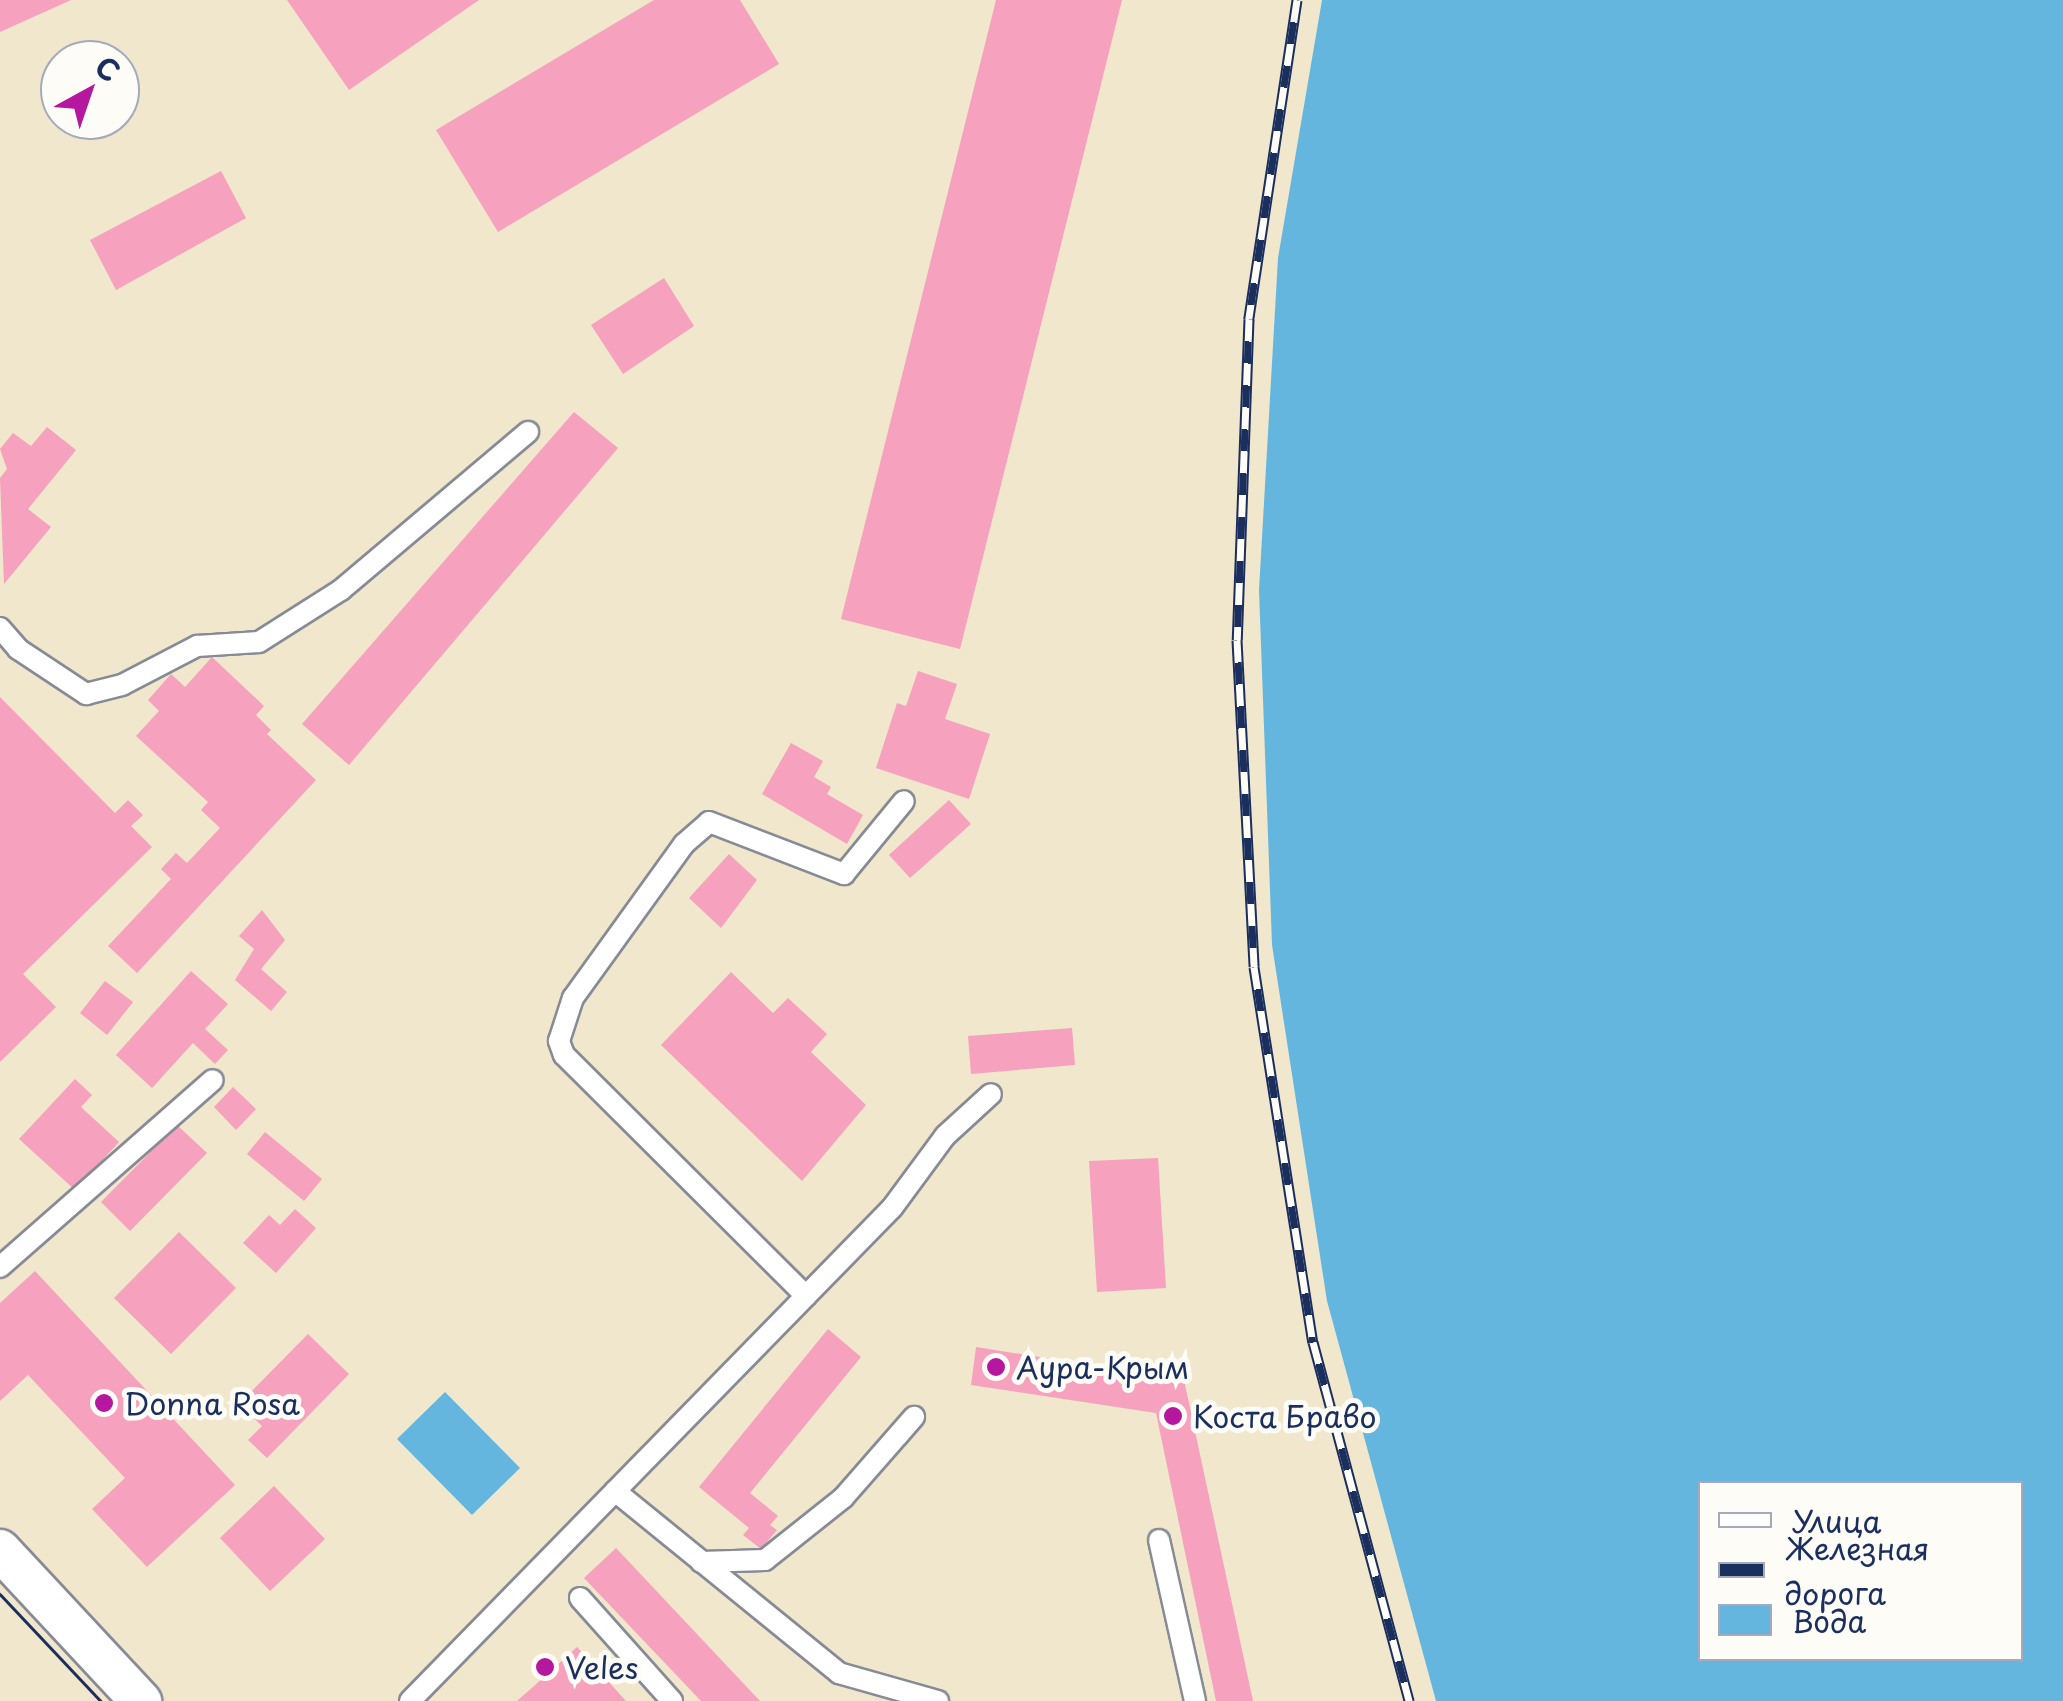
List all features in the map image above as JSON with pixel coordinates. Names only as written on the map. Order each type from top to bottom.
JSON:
[{"type":"street","points":[[0,1550],[140,1701]]},
{"type":"lane","points":[[0,628],[18,649],[86,694],[122,685],[197,646],[259,642],[341,590],[528,432]]},
{"type":"lane","points":[[806,1296],[564,1055],[559,1041],[573,998],[684,844],[709,822],[844,874],[904,801]]},
{"type":"lane","points":[[0,1267],[213,1080]]},
{"type":"lane","points":[[410,1701],[806,1296],[991,1094]]},
{"type":"lane","points":[[701,1562],[765,1560],[843,1498],[914,1417]]},
{"type":"lane","points":[[615,1491],[839,1673],[938,1701]]},
{"type":"lane","points":[[1159,1540],[1195,1701]]},
{"type":"lane","points":[[580,1598],[672,1701]]},
{"type":"water","points":[[1322,0],[2063,0],[2063,1701],[1436,1701],[1327,1301],[1272,945],[1259,590],[1278,258]]},
{"type":"water","points":[[445,1392],[520,1468],[472,1515],[397,1439]]},
{"type":"building","points":[[0,0],[71,0],[0,32]]},
{"type":"building","points":[[287,0],[479,0],[349,90]]},
{"type":"building","points":[[654,0],[740,0],[779,64],[498,232],[436,130]]},
{"type":"building","points":[[996,0],[1122,0],[960,649],[841,619]]},
{"type":"building","points":[[221,171],[246,218],[116,290],[90,240]]},
{"type":"building","points":[[664,278],[694,326],[623,374],[591,325]]},
{"type":"building","points":[[574,412],[618,448],[349,765],[302,724]]},
{"type":"building","points":[[47,427],[76,450],[28,509],[51,527],[4,584],[0,478],[7,469],[0,449],[13,433],[31,446]]},
{"type":"building","points":[[212,657],[264,706],[256,715],[271,730],[267,734],[316,780],[137,973],[108,946],[171,879],[161,869],[176,853],[187,863],[220,828],[201,810],[208,802],[136,736],[159,711],[148,700],[171,674],[185,687]]},
{"type":"building","points":[[918,671],[957,684],[945,719],[990,734],[969,799],[876,768],[897,703],[906,706]]},
{"type":"building","points":[[0,697],[115,813],[128,800],[143,815],[131,826],[152,847],[23,974],[56,1007],[0,1062]]},
{"type":"building","points":[[791,743],[823,761],[814,777],[831,787],[827,794],[863,815],[847,844],[762,794]]},
{"type":"building","points":[[949,800],[971,824],[910,878],[889,855]]},
{"type":"building","points":[[729,854],[757,880],[721,928],[689,898]]},
{"type":"building","points":[[262,910],[285,940],[261,969],[287,992],[271,1011],[235,980],[254,949],[239,936]]},
{"type":"building","points":[[191,971],[228,1004],[205,1029],[228,1050],[215,1064],[193,1043],[152,1088],[116,1055]]},
{"type":"building","points":[[731,972],[773,1013],[788,998],[827,1034],[811,1052],[866,1105],[802,1181],[661,1045]]},
{"type":"building","points":[[105,981],[133,1002],[107,1035],[80,1013]]},
{"type":"building","points":[[1072,1028],[1075,1065],[971,1074],[968,1036]]},
{"type":"building","points":[[75,1079],[92,1095],[81,1107],[119,1142],[75,1190],[19,1139]]},
{"type":"building","points":[[233,1087],[256,1109],[236,1130],[214,1107]]},
{"type":"building","points":[[177,1125],[207,1153],[130,1231],[101,1202]]},
{"type":"building","points":[[265,1132],[322,1179],[304,1201],[247,1154]]},
{"type":"building","points":[[1158,1158],[1166,1288],[1097,1292],[1089,1161]]},
{"type":"building","points":[[295,1209],[316,1228],[276,1273],[243,1243],[269,1215],[280,1225]]},
{"type":"building","points":[[179,1232],[236,1288],[171,1354],[114,1298]]},
{"type":"building","points":[[35,1271],[235,1485],[147,1567],[92,1509],[125,1478],[28,1375],[0,1401],[0,1303]]},
{"type":"building","points":[[828,1329],[861,1357],[750,1493],[778,1516],[770,1525],[777,1530],[761,1549],[743,1535],[749,1528],[699,1487]]},
{"type":"building","points":[[308,1334],[349,1374],[267,1458],[248,1440],[262,1426],[239,1404]]},
{"type":"building","points":[[976,1347],[1184,1380],[1253,1701],[1216,1701],[1156,1413],[971,1385]]},
{"type":"building","points":[[274,1486],[325,1539],[270,1591],[220,1538]]},
{"type":"building","points":[[616,1548],[760,1701],[701,1701],[584,1578]]},
{"type":"building","points":[[577,1647],[626,1701],[517,1701],[534,1686]]},
{"type":"tram line","points":[[0,1594],[101,1701]]},
{"type":"railway","points":[[1297,0],[1249,319],[1237,640],[1254,967],[1313,1342],[1409,1701]]},
{"type":"place","name":"Аура-Крым","points":[[996,1367]]},
{"type":"place","name":"Donna Rosa","points":[[104,1403]]},
{"type":"place","name":"Коста Браво","points":[[1173,1416]]},
{"type":"place","name":"Veles","points":[[545,1667]]}]
